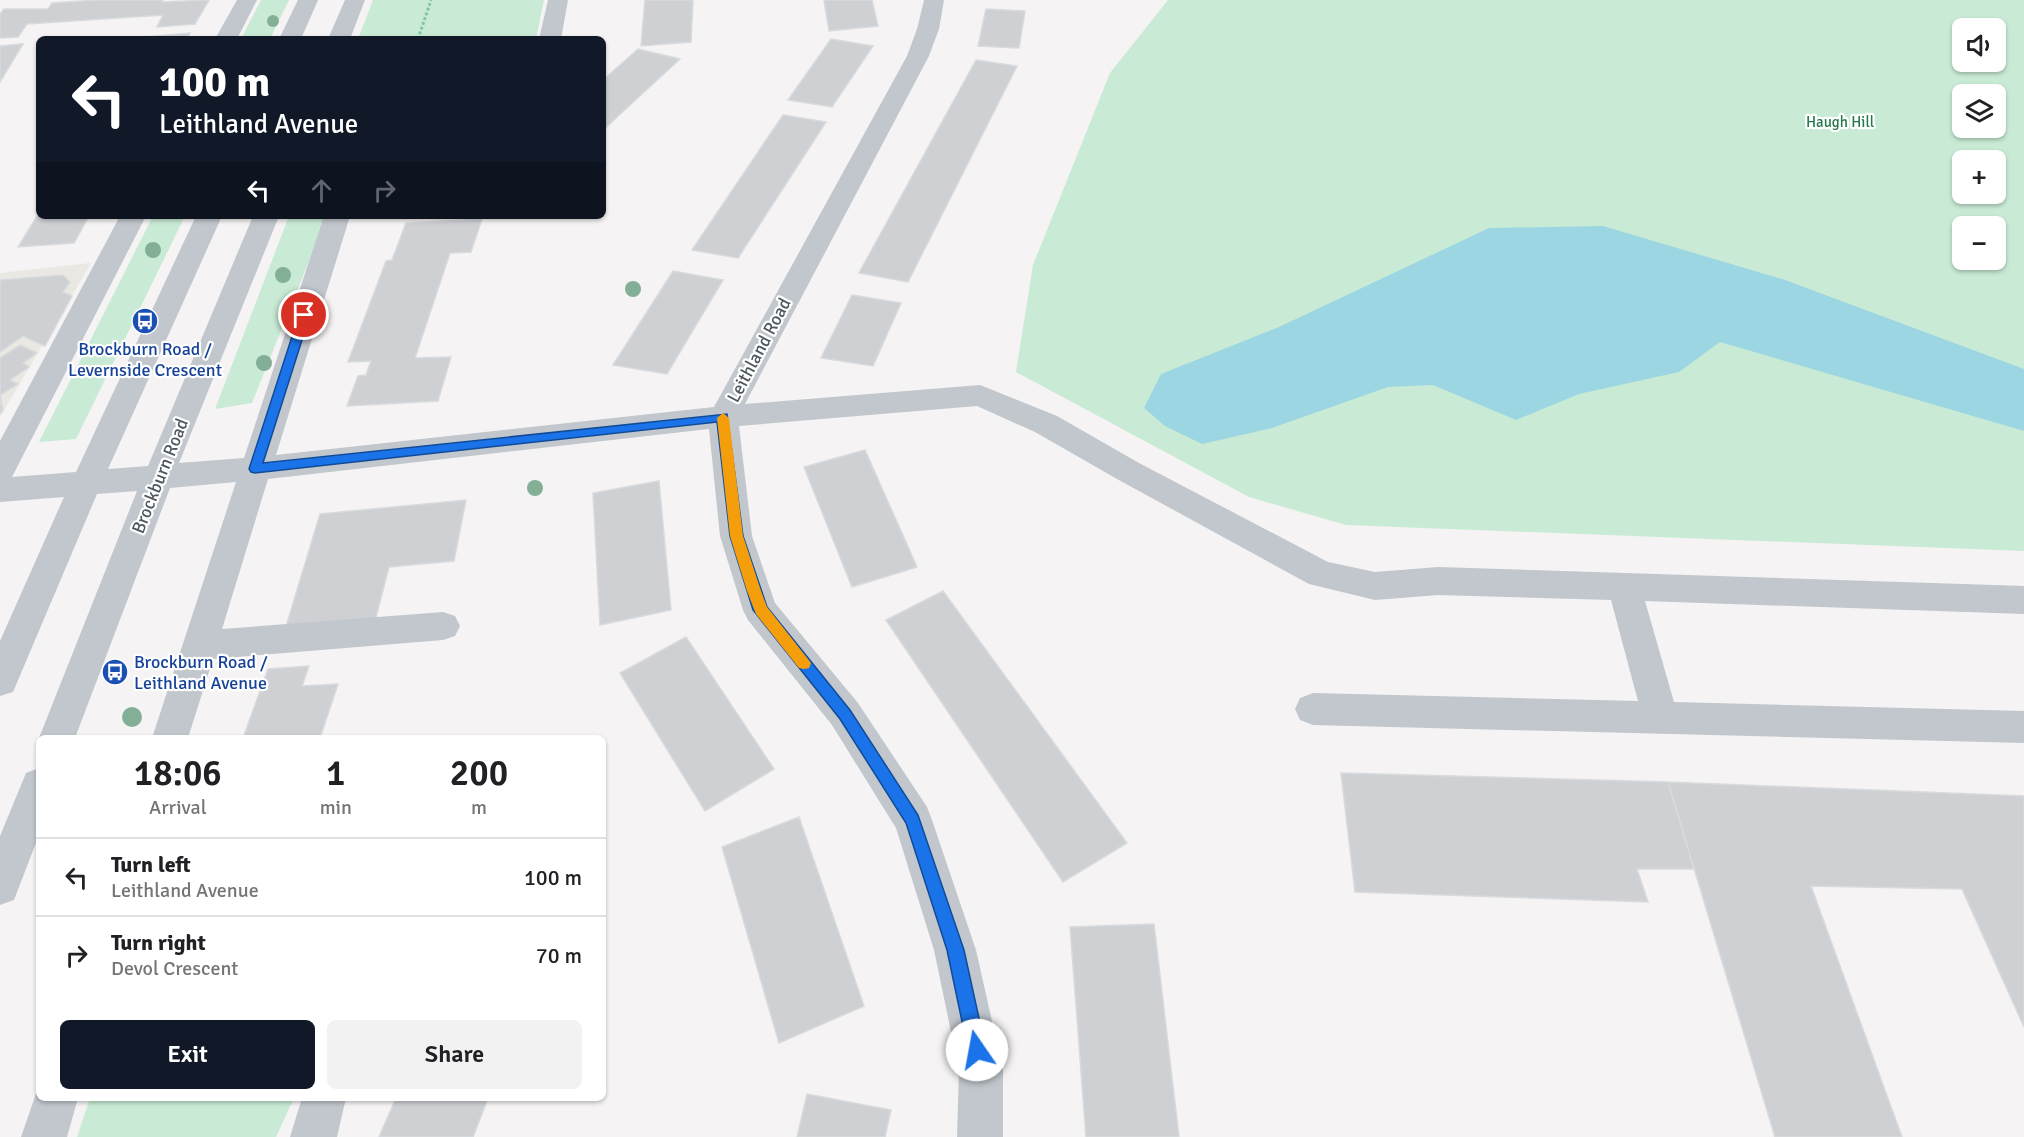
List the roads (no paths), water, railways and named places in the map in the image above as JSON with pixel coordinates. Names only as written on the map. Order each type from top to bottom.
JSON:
[{"type":"street","points":[[228,36],[246,0]]},
{"type":"street","points":[[291,36],[308,0]]},
{"type":"street","points":[[340,36],[355,0]]},
{"type":"street","points":[[551,36],[558,0]]},
{"type":"street","name":"Leithland Road","points":[[934,0],[928,29],[918,56],[723,417],[736,536],[760,610],[845,714],[913,820],[955,950],[981,1070],[980,1137]]},
{"type":"street","points":[[0,470],[131,219]]},
{"type":"street","points":[[0,681],[86,483],[208,219]]},
{"type":"street","name":"Brockburn Road","points":[[58,735],[158,478],[265,219]]},
{"type":"street","points":[[171,735],[336,219]]},
{"type":"street","points":[[0,489],[255,469],[723,417],[980,394],[1046,424],[1128,471],[1321,574],[1375,585],[1438,581],[2024,600]]},
{"type":"street","points":[[1624,588],[1661,718]]},
{"type":"street","points":[[200,645],[443,626]]},
{"type":"street","points":[[1313,709],[2024,727]]},
{"type":"street","points":[[0,886],[36,793]]},
{"type":"street","points":[[44,1137],[55,1101]]},
{"type":"street","points":[[313,1137],[317,1131],[323,1101]]},
{"type":"water","points":[[1603,226],[1785,280],[2024,369],[2024,431],[1720,342],[1679,372],[1579,394],[1516,420],[1433,385],[1388,387],[1272,428],[1202,444],[1165,426],[1144,408],[1161,374],[1279,327],[1489,228]]},
{"type":"place","name":"Brockburn Road / Levernside Crescent","points":[[145,321]]},
{"type":"place","name":"Brockburn Road / Leithland Avenue","points":[[115,672]]},
{"type":"park label","name":"Haugh Hill","points":[[1840,122]]}]
